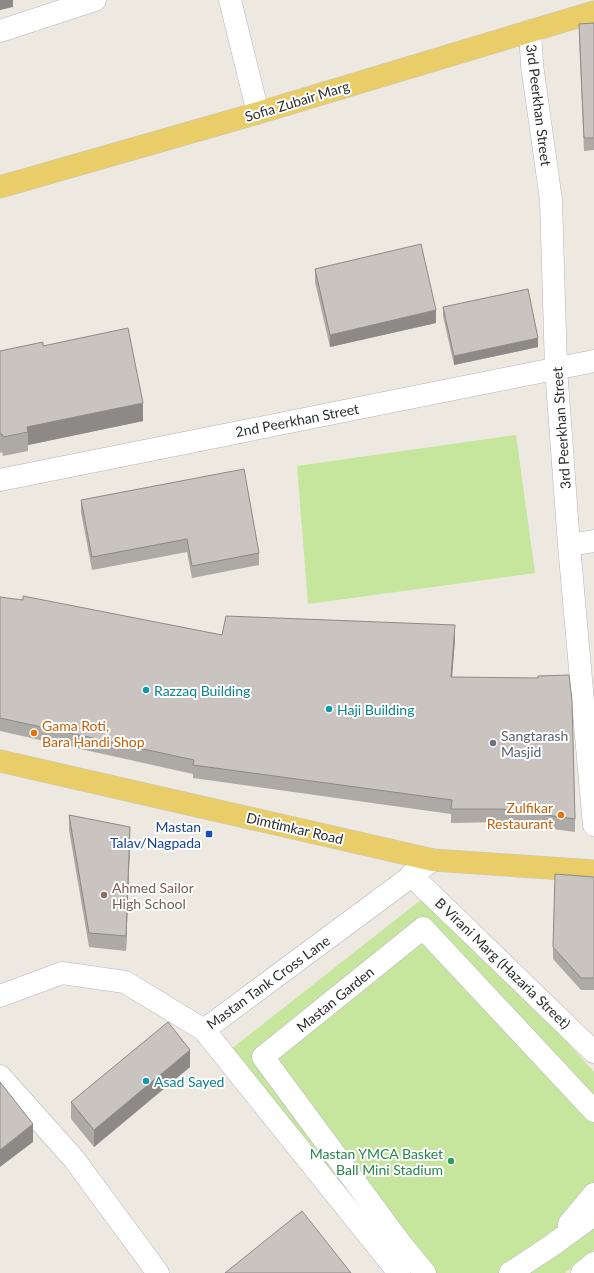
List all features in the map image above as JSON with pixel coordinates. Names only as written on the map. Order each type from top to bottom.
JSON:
[{"type":"main road","name":"Sofia Zubair Marg","points":[[0,187],[594,12]]},
{"type":"main road","name":"Dimtimkar Road","points":[[0,761],[433,860],[594,871]]},
{"type":"street","points":[[0,31],[96,0]]},
{"type":"street","points":[[230,0],[258,112]]},
{"type":"street","name":"3rd Peerkhan Street","points":[[530,31],[532,65],[551,200],[556,368],[569,545],[594,825]]},
{"type":"street","name":"2nd Peerkhan Street","points":[[0,480],[594,361]]},
{"type":"street","points":[[569,545],[594,541]]},
{"type":"street","name":"Mastan Tank Cross Lane","points":[[0,996],[62,973],[125,982],[204,1030],[433,860]]},
{"type":"street","name":"B Virani Marg (Hazaria Street)","points":[[411,875],[594,1052]]},
{"type":"street","name":"Mastan Garden","points":[[425,1273],[384,1221],[263,1057],[423,928],[594,1111]]},
{"type":"street","points":[[204,1030],[399,1273]]},
{"type":"street","points":[[0,1076],[74,1159],[158,1273]]},
{"type":"street","points":[[551,1246],[594,1194]]},
{"type":"street","points":[[510,1273],[594,1215]]},
{"type":"street","points":[[582,1273],[594,1263]]},
{"type":"green space","points":[[516,435],[535,573],[308,604],[297,466]]},
{"type":"green space","name":"Mastan YMCA Basket Ball Mini Stadium","points":[[432,891],[594,1072],[594,1250],[565,1273],[394,1273],[225,1054]]},
{"type":"building","points":[[594,23],[594,138],[584,138],[579,24]]},
{"type":"building","points":[[421,244],[436,310],[330,335],[315,269]]},
{"type":"building","points":[[528,289],[538,338],[454,356],[443,307]]},
{"type":"building","points":[[128,328],[143,403],[27,427],[28,432],[3,437],[2,434],[0,434],[0,351],[43,342],[43,346]]},
{"type":"building","points":[[244,469],[259,553],[192,566],[187,539],[92,557],[81,500]]},
{"type":"building","points":[[23,596],[222,635],[226,616],[455,625],[451,677],[538,678],[538,676],[569,675],[572,700],[575,819],[502,809],[451,809],[452,800],[193,765],[194,760],[0,718],[0,597],[23,600]]},
{"type":"building","name":"Ahmed Sailor High School","points":[[69,815],[130,827],[126,936],[89,933]]},
{"type":"building","points":[[555,874],[594,877],[594,978],[581,978],[553,947]]},
{"type":"building","points":[[168,1022],[190,1050],[94,1130],[71,1102]]},
{"type":"building","points":[[0,1082],[33,1124],[0,1150]]},
{"type":"building","points":[[302,1211],[351,1273],[225,1273]]},
{"type":"place","name":"Razzaq Building","points":[[146,690]]},
{"type":"place","name":"Haji Building","points":[[329,709]]},
{"type":"place","name":"Gama Roti, Bara Handi Shop","points":[[34,733]]},
{"type":"place","name":"Sangtarash Masjid","points":[[493,743]]},
{"type":"place","name":"Zulfikar Restaurant","points":[[561,815]]},
{"type":"place","name":"Mastan Talav/Nagpada","points":[[209,834]]},
{"type":"place","name":"Ahmed Sailor High School","points":[[104,895]]},
{"type":"place","name":"Asad Sayed","points":[[146,1081]]},
{"type":"place","name":"Mastan YMCA Basket Ball Mini Stadium","points":[[451,1161]]}]
